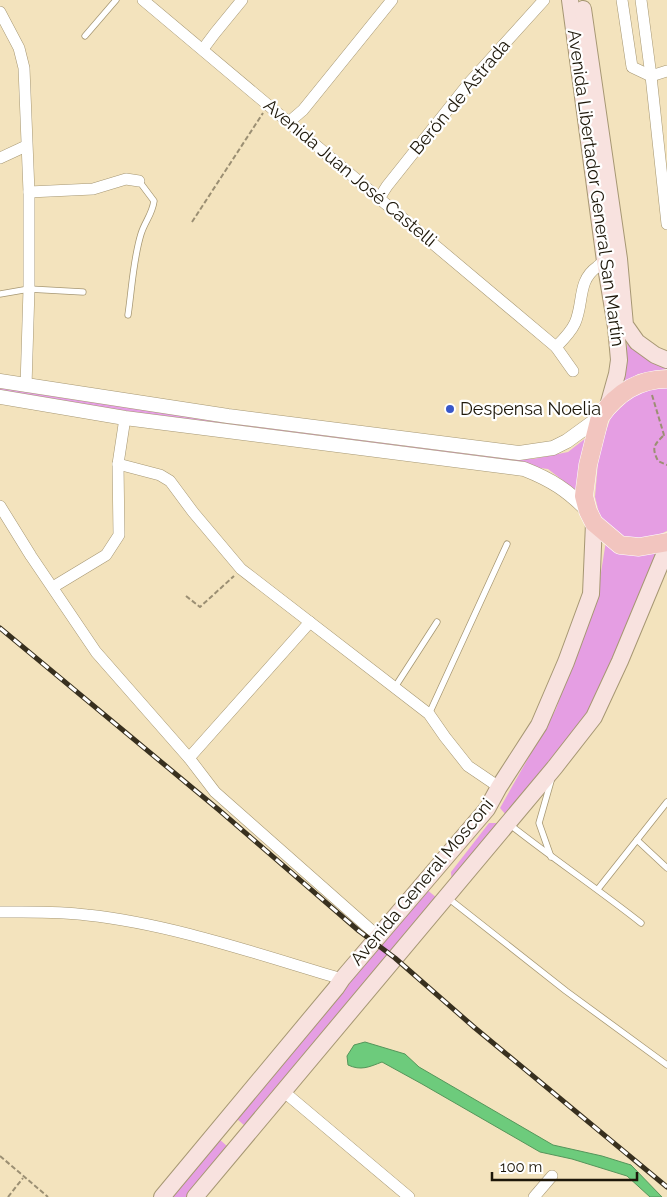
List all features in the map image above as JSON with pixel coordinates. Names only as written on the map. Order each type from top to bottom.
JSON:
[{"type":"main road","name":"Avenida Libertador General San Martín","points":[[570,0],[624,325],[638,342],[655,355],[667,360]]},
{"type":"main road","name":"Avenida Libertador General San Martín","points":[[582,0],[612,260],[619,360],[617,374],[604,411]]},
{"type":"main road","points":[[667,379],[654,379],[630,387],[604,411],[588,466],[584,496],[591,517],[620,545],[639,547],[667,542]]},
{"type":"main road","name":"Avenida General Mosconi","points":[[162,1197],[342,979],[487,809],[539,724],[570,653],[591,594],[591,517]]},
{"type":"main road","name":"Avenida General Mosconi","points":[[195,1197],[508,824],[594,717],[620,661],[667,548]]},
{"type":"main road","points":[[487,809],[508,824]]},
{"type":"main road","points":[[427,878],[447,897]]},
{"type":"main road","points":[[224,1123],[244,1138]]},
{"type":"street","name":"Avenida Juan José Castelli","points":[[143,0],[380,197],[556,347],[573,371]]},
{"type":"street","points":[[203,50],[242,0]]},
{"type":"street","points":[[289,122],[303,110],[392,0]]},
{"type":"street","name":"Berón de Astrada","points":[[380,197],[469,82],[544,0]]},
{"type":"street","points":[[622,0],[632,67],[651,76],[667,71]]},
{"type":"street","points":[[640,0],[651,76],[667,224]]},
{"type":"street","points":[[0,12],[19,48],[24,68],[29,192],[26,386]]},
{"type":"street","points":[[0,158],[26,146]]},
{"type":"street","points":[[29,192],[93,189],[126,178],[139,180]]},
{"type":"street","points":[[556,347],[576,322],[583,283],[589,272],[612,260]]},
{"type":"street","points":[[0,381],[228,416],[519,453],[553,448],[567,441],[604,411]]},
{"type":"street","points":[[0,397],[125,418],[524,469],[555,483],[570,494],[591,517]]},
{"type":"street","points":[[53,588],[106,555],[119,535],[118,464],[125,418]]},
{"type":"street","points":[[118,464],[160,475],[170,481],[193,512],[241,569],[430,714],[468,766],[499,788]]},
{"type":"street","points":[[0,506],[30,556],[96,652],[189,758],[215,792],[379,936]]},
{"type":"street","points":[[189,758],[310,622]]},
{"type":"street","points":[[0,912],[87,915],[146,925],[342,979]]},
{"type":"street","points":[[283,1091],[409,1197]]},
{"type":"street","points":[[534,1197],[552,1176]]},
{"type":"lane","points":[[85,36],[116,0]]},
{"type":"lane","points":[[128,315],[141,232],[153,211],[154,201],[139,180]]},
{"type":"lane","points":[[0,294],[29,289],[83,292]]},
{"type":"lane","points":[[430,714],[507,544]]},
{"type":"lane","points":[[395,687],[438,622]]},
{"type":"lane","points":[[551,857],[539,823],[555,767]]},
{"type":"lane","points":[[598,889],[667,802]]},
{"type":"lane","points":[[508,824],[551,857],[598,889],[641,923]]},
{"type":"lane","points":[[637,840],[667,868]]},
{"type":"lane","points":[[447,897],[566,991],[667,1064]]},
{"type":"path","points":[[192,222],[268,105]]},
{"type":"path","points":[[647,381],[665,435],[654,445],[653,452],[658,461],[667,465]]},
{"type":"path","points":[[186,596],[200,607],[241,569]]},
{"type":"path","points":[[0,1156],[23,1178],[48,1197]]},
{"type":"path","points":[[8,1197],[23,1178]]},
{"type":"shaded area","points":[[627,335],[667,365],[667,369],[638,374],[616,391],[626,364]]},
{"type":"shaded area","points":[[667,384],[667,531],[654,537],[640,540],[622,538],[606,525],[599,513],[595,497],[599,451],[611,417],[635,394]]},
{"type":"shaded area","points":[[0,386],[201,419],[533,459],[568,452],[586,438],[579,493],[548,469],[201,427],[0,393]]},
{"type":"shaded area","points":[[606,541],[657,553],[592,708],[506,815],[500,808],[556,709],[599,585]]},
{"type":"shaded area","points":[[489,823],[499,823],[452,884],[451,872]]},
{"type":"shaded area","points":[[426,889],[437,898],[245,1126],[237,1119]]},
{"type":"shaded area","points":[[365,1042],[405,1054],[419,1067],[553,1145],[602,1156],[631,1165],[662,1197],[650,1197],[627,1176],[572,1159],[540,1152],[382,1062],[361,1068],[348,1065],[347,1056],[354,1045]]},
{"type":"shaded area","points":[[218,1138],[228,1147],[187,1197],[169,1197]]},
{"type":"railway","points":[[0,628],[219,810],[359,931],[395,958],[475,1028],[667,1187]]},
{"type":"place","name":"Despensa Noelia","points":[[450,409]]}]
